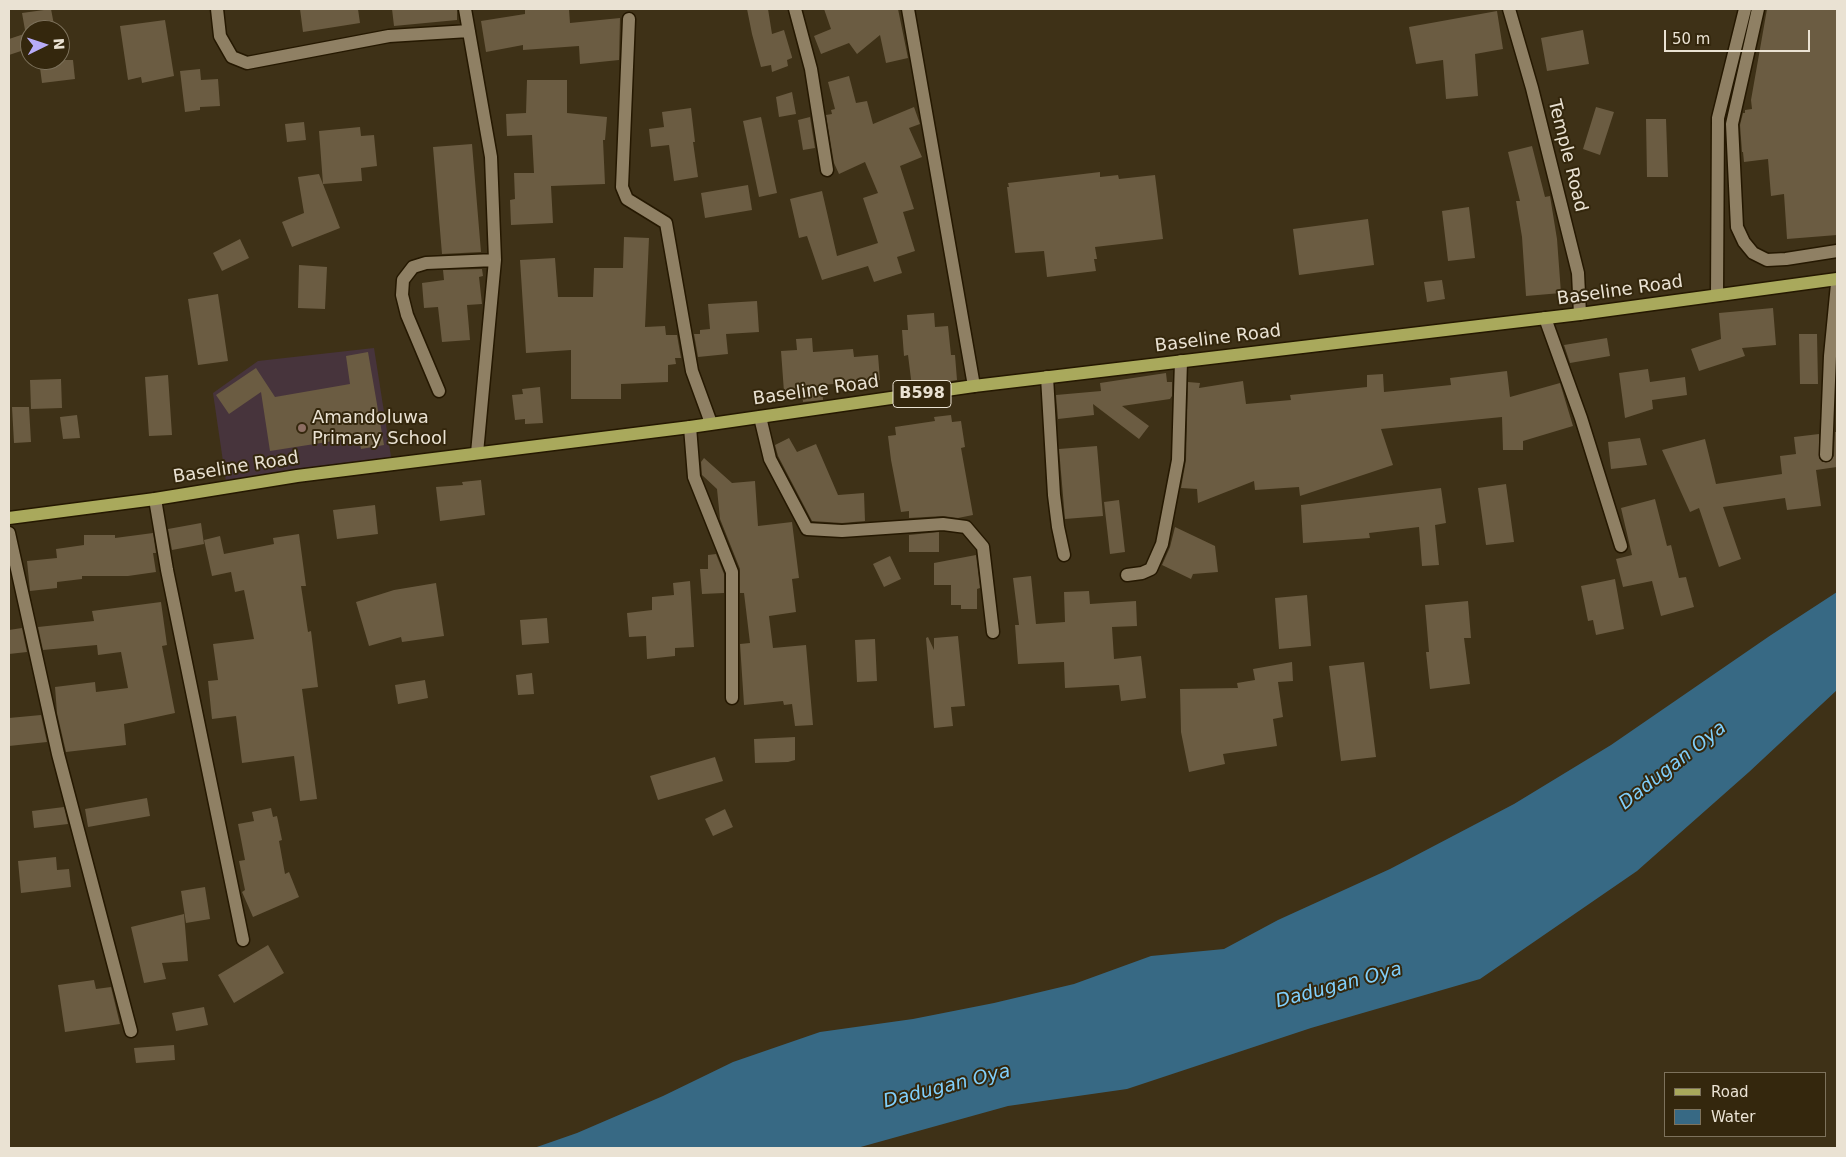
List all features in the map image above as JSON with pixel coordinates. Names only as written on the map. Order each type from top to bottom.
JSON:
[{"type":"main road","name":"Baseline Road","points":[[9,518],[155,499],[297,476],[690,427],[974,386],[1580,314],[1837,280]]},
{"type":"street","points":[[217,9],[220,36],[232,57],[247,63],[389,36],[469,31]]},
{"type":"street","points":[[466,9],[491,157],[495,260],[477,453]]},
{"type":"street","points":[[795,9],[811,69],[827,170]]},
{"type":"street","points":[[908,9],[974,386]]},
{"type":"street","name":"Temple Road","points":[[1509,9],[1532,88],[1578,273],[1580,314]]},
{"type":"street","points":[[1717,295],[1718,118],[1745,9]]},
{"type":"street","points":[[1758,9],[1732,124],[1737,227],[1744,242],[1753,253],[1767,260],[1786,260],[1837,251]]},
{"type":"street","points":[[628,18],[622,187],[627,199],[666,223],[692,371],[711,423]]},
{"type":"street","points":[[439,391],[406,315],[402,296],[403,280],[412,267],[426,263],[495,260]]},
{"type":"street","points":[[1826,455],[1830,356],[1837,284]]},
{"type":"street","points":[[1545,318],[1622,546]]},
{"type":"street","points":[[1127,575],[1142,573],[1152,569],[1162,544],[1178,460],[1181,361]]},
{"type":"street","points":[[1047,377],[1054,495],[1064,555]]},
{"type":"street","points":[[760,417],[770,459],[807,529],[842,531],[943,524],[966,527],[983,547],[993,632]]},
{"type":"street","points":[[690,427],[694,476],[732,572],[732,698]]},
{"type":"street","points":[[155,499],[167,570],[243,940]]},
{"type":"street","points":[[9,533],[58,754],[131,1031]]},
{"type":"shaded area","name":"Amandoluwa Primary School","points":[[374,348],[392,463],[226,482],[213,393],[258,361]]},
{"type":"water","name":"Dadugan Oya","points":[[1837,592],[1837,690],[1749,772],[1637,871],[1480,979],[1311,1028],[1127,1089],[1008,1106],[857,1148],[534,1148],[577,1133],[663,1096],[733,1062],[820,1032],[913,1019],[994,1003],[1074,984],[1151,956],[1224,949],[1278,920],[1390,869],[1514,804],[1611,745]]},
{"type":"building","points":[[51,9],[53,20],[23,20],[22,13]]},
{"type":"building","points":[[300,9],[358,9],[360,23],[303,32]]},
{"type":"building","points":[[392,9],[457,9],[457,20],[394,26]]},
{"type":"building","points":[[525,9],[569,9],[570,23],[620,18],[619,60],[580,64],[579,46],[523,50],[523,45],[486,52],[481,21],[525,14]]},
{"type":"building","points":[[747,9],[768,9],[772,34],[784,30],[792,57],[787,60],[788,66],[772,72],[771,65],[761,67]]},
{"type":"building","points":[[824,9],[898,9],[908,58],[886,63],[880,35],[857,54],[849,43],[821,54],[814,36],[831,29]]},
{"type":"building","points":[[1767,9],[1837,9],[1837,235],[1787,239],[1784,194],[1771,196],[1768,159],[1744,162],[1740,125],[1745,110],[1752,109],[1751,100]]},
{"type":"building","points":[[1497,11],[1503,49],[1475,54],[1478,96],[1446,99],[1443,60],[1416,64],[1409,27]]},
{"type":"building","points":[[165,20],[174,76],[142,83],[141,77],[128,80],[120,26]]},
{"type":"building","points":[[1583,30],[1589,64],[1547,71],[1541,38]]},
{"type":"building","points":[[20,35],[20,51],[9,55],[9,39]]},
{"type":"building","points":[[70,60],[73,60],[75,79],[42,83],[40,70],[70,70]]},
{"type":"building","points":[[200,69],[201,80],[218,79],[220,106],[200,107],[200,110],[185,112],[180,71]]},
{"type":"building","points":[[849,76],[856,103],[867,101],[873,124],[914,107],[920,124],[909,128],[922,157],[900,166],[914,209],[903,212],[915,251],[897,257],[902,273],[874,282],[868,266],[822,280],[807,236],[799,238],[790,199],[822,191],[837,256],[878,243],[863,198],[878,193],[865,162],[839,174],[834,163],[826,115],[832,114],[831,110],[835,109],[828,82]]},
{"type":"building","points":[[527,80],[567,80],[567,113],[607,117],[605,140],[603,140],[605,184],[551,186],[553,223],[511,225],[510,200],[515,199],[514,173],[534,173],[532,135],[507,136],[506,114],[526,113]]},
{"type":"building","points":[[792,92],[796,114],[779,117],[776,97]]},
{"type":"building","points":[[1596,107],[1614,112],[1600,155],[1583,149]]},
{"type":"building","points":[[691,108],[698,177],[674,181],[669,145],[651,147],[649,129],[664,127],[662,112]]},
{"type":"building","points":[[761,117],[777,193],[759,197],[743,121]]},
{"type":"building","points":[[810,117],[815,148],[803,150],[798,120]]},
{"type":"building","points":[[1646,119],[1666,119],[1668,177],[1647,177]]},
{"type":"building","points":[[304,122],[306,140],[287,142],[285,124]]},
{"type":"building","points":[[360,127],[361,136],[374,135],[377,166],[361,168],[362,181],[323,184],[319,131]]},
{"type":"building","points":[[472,144],[481,252],[442,254],[433,147]]},
{"type":"building","points":[[1532,146],[1545,197],[1550,196],[1557,239],[1561,293],[1526,296],[1522,237],[1516,201],[1520,201],[1508,152]]},
{"type":"building","points":[[1100,172],[1100,177],[1118,175],[1119,179],[1155,175],[1163,239],[1095,247],[1096,271],[1047,277],[1044,251],[1015,253],[1008,183]]},
{"type":"building","points":[[319,174],[340,228],[292,247],[282,222],[304,213],[298,177]]},
{"type":"building","points":[[748,185],[752,210],[705,218],[701,193]]},
{"type":"building","points":[[1469,207],[1475,258],[1448,261],[1442,211]]},
{"type":"building","points":[[1368,219],[1374,265],[1299,275],[1293,229]]},
{"type":"building","points":[[624,237],[649,238],[645,327],[665,326],[666,335],[677,335],[681,358],[675,358],[676,364],[668,365],[668,382],[621,384],[621,399],[571,399],[571,350],[526,353],[520,260],[555,258],[558,297],[593,297],[594,268],[623,268]]},
{"type":"building","points":[[240,239],[249,258],[222,271],[213,253]]},
{"type":"building","points":[[299,265],[327,267],[325,309],[298,308]]},
{"type":"building","points":[[482,269],[483,276],[479,277],[482,304],[467,305],[470,340],[442,342],[438,307],[424,308],[422,283],[444,280],[443,270]]},
{"type":"building","points":[[1442,280],[1445,299],[1427,302],[1424,282]]},
{"type":"building","points":[[218,294],[228,361],[198,365],[188,299]]},
{"type":"building","points":[[757,301],[759,332],[726,334],[728,354],[698,357],[694,334],[700,334],[700,330],[710,329],[708,304]]},
{"type":"building","points":[[1773,308],[1776,345],[1742,348],[1745,356],[1699,371],[1691,349],[1721,339],[1719,313]]},
{"type":"building","points":[[934,313],[935,327],[948,326],[951,355],[955,355],[957,380],[912,387],[908,355],[904,356],[902,330],[908,330],[907,315]]},
{"type":"building","points":[[1799,334],[1817,334],[1818,384],[1800,384]]},
{"type":"building","points":[[812,338],[813,352],[853,349],[854,357],[878,355],[880,380],[822,385],[823,400],[803,402],[802,391],[784,392],[781,351],[797,350],[796,339]]},
{"type":"building","points":[[1607,338],[1610,356],[1570,363],[1564,345]]},
{"type":"building","points":[[368,352],[384,445],[361,449],[359,437],[270,451],[261,392],[229,414],[216,395],[256,368],[275,397],[350,384],[346,356]]},
{"type":"building","points":[[1648,369],[1650,382],[1685,377],[1687,395],[1652,400],[1653,409],[1625,418],[1619,373]]},
{"type":"building","points":[[1507,371],[1510,397],[1560,383],[1573,426],[1523,441],[1523,450],[1503,450],[1502,417],[1381,429],[1393,465],[1300,496],[1299,487],[1255,490],[1254,481],[1198,503],[1197,489],[1181,488],[1186,460],[1188,382],[1200,383],[1199,388],[1243,381],[1246,404],[1291,400],[1290,395],[1367,387],[1367,375],[1383,374],[1384,392],[1451,385],[1450,378]]},
{"type":"building","points":[[1166,373],[1167,382],[1172,382],[1172,396],[1170,399],[1122,406],[1149,426],[1139,439],[1093,404],[1094,415],[1058,419],[1056,395],[1101,391],[1100,383]]},
{"type":"building","points":[[168,375],[172,435],[149,436],[145,377]]},
{"type":"building","points":[[61,379],[62,408],[31,409],[30,380]]},
{"type":"building","points":[[540,387],[543,423],[525,424],[525,419],[515,420],[512,395],[523,394],[522,389]]},
{"type":"building","points":[[12,407],[29,407],[31,442],[14,443]]},
{"type":"building","points":[[77,415],[80,438],[63,439],[60,417]]},
{"type":"building","points":[[951,415],[952,422],[961,421],[965,447],[961,448],[973,515],[958,518],[943,516],[909,518],[909,511],[901,512],[888,436],[896,435],[895,427],[935,421],[934,417]]},
{"type":"building","points":[[1835,432],[1837,432],[1837,467],[1816,470],[1821,506],[1787,510],[1785,498],[1723,507],[1741,559],[1719,567],[1699,508],[1690,512],[1662,450],[1705,439],[1716,484],[1782,474],[1780,456],[1796,454],[1794,437],[1819,434],[1819,458],[1822,462],[1829,462],[1834,456]]},
{"type":"building","points":[[789,438],[797,452],[816,444],[838,495],[864,493],[865,521],[842,523],[812,521],[778,456],[775,445]]},
{"type":"building","points":[[1640,438],[1647,465],[1611,469],[1608,442]]},
{"type":"building","points":[[1097,446],[1103,516],[1065,519],[1059,449]]},
{"type":"building","points":[[704,458],[732,483],[755,481],[758,526],[792,522],[799,578],[792,579],[796,612],[769,616],[773,648],[806,645],[813,725],[795,726],[792,704],[784,705],[783,701],[744,705],[740,644],[750,643],[744,593],[740,593],[740,569],[720,519],[717,489],[702,475],[701,462]]},
{"type":"building","points":[[481,480],[485,515],[440,521],[436,487],[463,485],[462,482]]},
{"type":"building","points":[[1506,484],[1514,542],[1486,545],[1478,488]]},
{"type":"building","points":[[1441,488],[1446,523],[1435,525],[1439,565],[1422,566],[1419,527],[1369,533],[1370,538],[1303,543],[1301,505]]},
{"type":"building","points":[[1655,499],[1667,546],[1671,545],[1679,578],[1686,577],[1694,607],[1661,616],[1652,581],[1623,587],[1616,559],[1632,555],[1621,508]]},
{"type":"building","points":[[1119,500],[1125,552],[1110,554],[1104,502]]},
{"type":"building","points":[[375,505],[378,534],[337,539],[333,510]]},
{"type":"building","points":[[201,523],[204,544],[172,550],[168,529]]},
{"type":"building","points":[[1175,527],[1215,546],[1218,572],[1193,574],[1191,579],[1162,565],[1170,547]]},
{"type":"building","points":[[939,532],[939,552],[909,552],[909,535]]},
{"type":"building","points":[[153,533],[156,553],[153,553],[156,572],[128,576],[82,576],[82,579],[57,582],[57,588],[30,591],[27,561],[57,558],[56,549],[84,545],[84,535],[115,535],[115,538]]},
{"type":"building","points":[[299,534],[306,586],[301,586],[308,632],[311,631],[318,687],[302,689],[317,799],[300,801],[294,756],[242,763],[236,716],[212,719],[208,681],[218,680],[213,644],[254,639],[244,590],[235,592],[231,572],[212,576],[204,540],[220,536],[224,554],[274,544],[273,538]]},
{"type":"building","points":[[716,554],[724,574],[724,593],[702,594],[700,569],[708,569],[708,555]]},
{"type":"building","points":[[976,555],[980,588],[977,589],[977,609],[961,609],[961,605],[951,605],[951,585],[934,585],[934,563]]},
{"type":"building","points":[[890,556],[901,579],[884,587],[873,564]]},
{"type":"building","points":[[1031,576],[1036,624],[1065,622],[1064,592],[1089,591],[1090,604],[1136,601],[1137,626],[1112,627],[1114,659],[1141,656],[1146,698],[1121,701],[1119,685],[1065,688],[1064,662],[1018,664],[1015,625],[1019,625],[1013,578]]},
{"type":"building","points":[[1615,579],[1624,629],[1596,635],[1593,620],[1588,621],[1581,586]]},
{"type":"building","points":[[690,581],[694,647],[675,648],[675,656],[647,659],[646,636],[629,637],[627,613],[652,610],[652,597],[674,595],[673,583]]},
{"type":"building","points":[[436,583],[444,636],[402,642],[401,637],[369,646],[356,602],[394,590]]},
{"type":"building","points":[[1307,595],[1311,646],[1279,649],[1275,598]]},
{"type":"building","points":[[1468,601],[1471,638],[1464,638],[1470,684],[1430,689],[1426,652],[1429,652],[1425,605]]},
{"type":"building","points":[[161,602],[167,645],[162,646],[175,713],[124,724],[126,745],[66,752],[57,713],[55,687],[95,682],[96,692],[128,688],[121,652],[98,655],[97,645],[43,650],[38,627],[94,621],[92,611]]},
{"type":"building","points":[[547,618],[549,643],[522,645],[520,620]]},
{"type":"building","points":[[22,628],[27,652],[9,654],[9,630]]},
{"type":"building","points":[[958,636],[965,706],[951,707],[953,726],[934,728],[926,638],[928,637],[934,650],[934,638]]},
{"type":"building","points":[[875,639],[877,681],[857,682],[855,640]]},
{"type":"building","points":[[1292,662],[1293,681],[1278,682],[1283,717],[1273,719],[1277,746],[1223,754],[1225,764],[1189,772],[1181,732],[1180,689],[1238,688],[1237,683],[1255,680],[1253,669]]},
{"type":"building","points":[[1364,662],[1376,757],[1341,761],[1329,666]]},
{"type":"building","points":[[532,673],[534,694],[518,695],[516,675]]},
{"type":"building","points":[[425,680],[428,698],[398,704],[395,685]]},
{"type":"building","points":[[41,715],[47,742],[9,746],[9,718]]},
{"type":"building","points":[[795,737],[795,760],[755,763],[754,739]]},
{"type":"building","points":[[715,757],[723,781],[658,800],[650,776]]},
{"type":"building","points":[[147,798],[150,816],[88,827],[85,809]]},
{"type":"building","points":[[64,807],[68,824],[34,828],[32,811]]},
{"type":"building","points":[[271,808],[273,817],[277,816],[282,840],[279,841],[285,874],[289,872],[299,897],[253,917],[242,892],[245,890],[239,861],[245,860],[238,824],[254,821],[252,812]]},
{"type":"building","points":[[725,809],[733,827],[713,836],[705,819]]},
{"type":"building","points":[[56,857],[57,870],[69,869],[71,887],[21,893],[18,861]]},
{"type":"building","points":[[205,887],[210,919],[186,923],[181,891]]},
{"type":"building","points":[[184,914],[188,961],[162,963],[166,979],[144,983],[131,927]]},
{"type":"building","points":[[268,945],[284,973],[234,1003],[218,975]]},
{"type":"building","points":[[94,980],[96,989],[111,987],[120,1024],[65,1032],[58,985]]},
{"type":"building","points":[[204,1007],[208,1025],[176,1031],[172,1013]]},
{"type":"building","points":[[174,1045],[175,1060],[136,1063],[134,1048]]},
{"type":"place","name":"Amandoluwa Primary School","points":[[302,428]]}]
